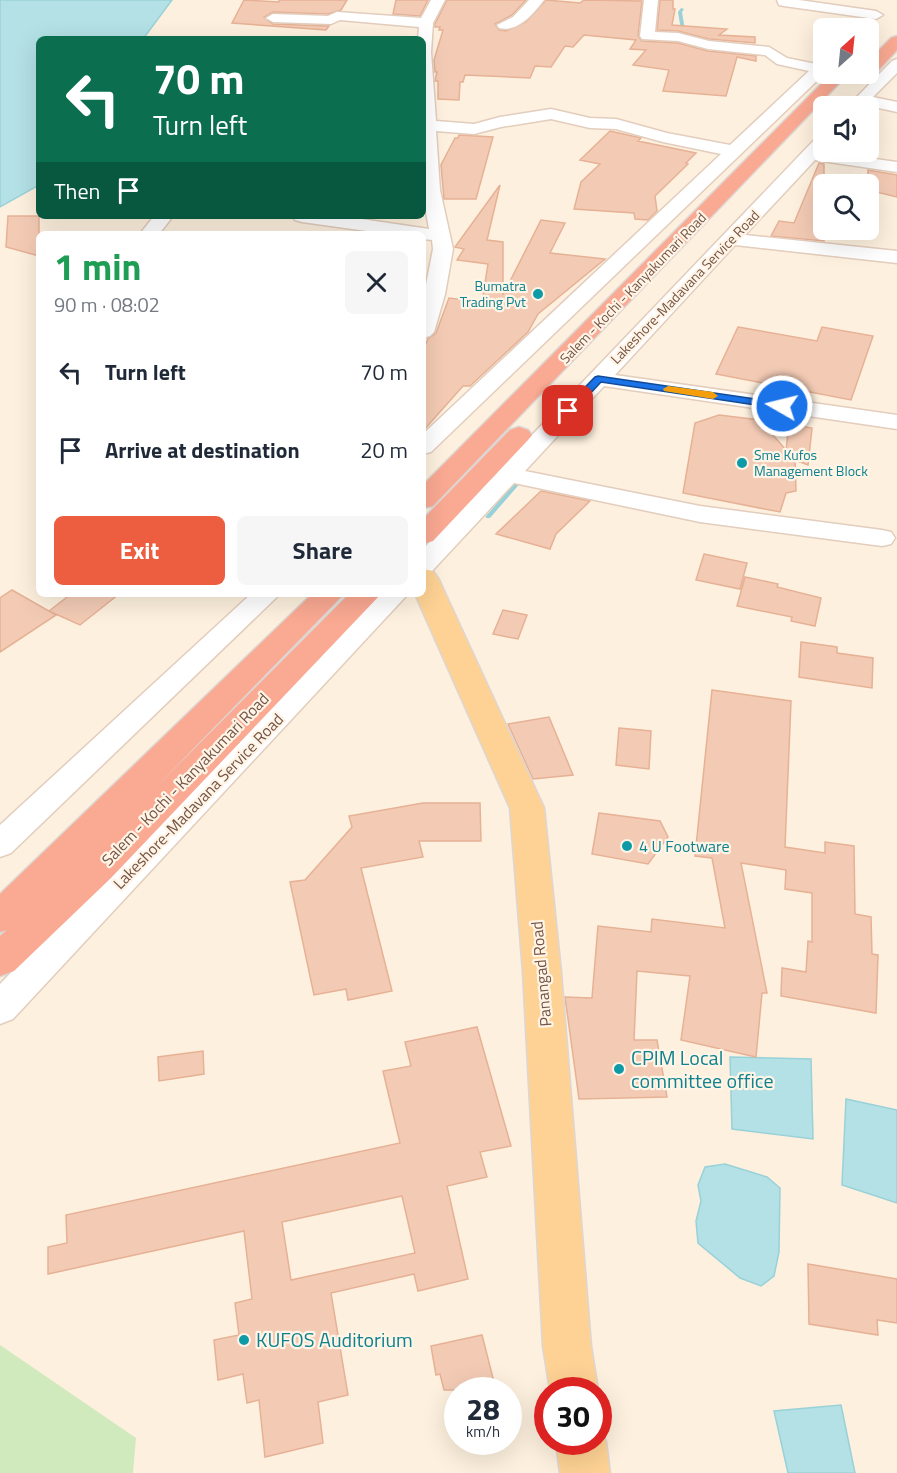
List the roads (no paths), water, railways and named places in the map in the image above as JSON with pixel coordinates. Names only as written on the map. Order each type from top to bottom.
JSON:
[{"type":"highway","points":[[879,60],[897,41]]},
{"type":"highway","name":"Salem - Kochi - Kanyakumari Road","points":[[426,497],[570,352],[813,84]]},
{"type":"highway","name":"Salem - Kochi - Kanyakumari Road","points":[[426,532],[813,129]]},
{"type":"highway","name":"Salem - Kochi - Kanyakumari Road","points":[[0,917],[124,798],[326,597]]},
{"type":"highway","name":"Salem - Kochi - Kanyakumari Road","points":[[0,960],[98,868],[363,597]]},
{"type":"main road","name":"Panangad Road","points":[[426,585],[526,808],[542,972],[567,1346],[572,1377]]},
{"type":"main road","points":[[583,1455],[585,1473]]},
{"type":"street","points":[[425,36],[426,23],[438,0]]},
{"type":"street","points":[[504,25],[518,20],[537,0]]},
{"type":"street","points":[[651,0],[647,36],[678,37],[708,45],[769,51],[782,61],[813,67]]},
{"type":"street","points":[[784,0],[784,2],[883,18],[879,20]]},
{"type":"street","points":[[273,18],[331,20],[337,16],[426,23]]},
{"type":"street","points":[[518,20],[536,24]]},
{"type":"street","points":[[860,96],[897,64]]},
{"type":"street","points":[[426,444],[733,151],[813,81]]},
{"type":"street","points":[[426,82],[431,190],[443,249],[435,294],[426,322]]},
{"type":"street","points":[[879,105],[897,107]]},
{"type":"street","points":[[429,126],[474,129],[500,122],[551,114],[590,123],[616,124],[647,130],[663,137],[733,151]]},
{"type":"street","name":"Lakeshore-Madavana Service Road","points":[[426,562],[813,151]]},
{"type":"street","points":[[877,162],[897,167]]},
{"type":"street","points":[[152,231],[162,219]]},
{"type":"street","points":[[323,219],[406,231]]},
{"type":"street","points":[[426,234],[441,236]]},
{"type":"street","points":[[732,239],[897,257]]},
{"type":"street","points":[[598,379],[897,423]]},
{"type":"street","points":[[508,475],[700,514],[882,538]]},
{"type":"street","points":[[0,844],[264,597]]},
{"type":"street","name":"Lakeshore-Madavana Service Road","points":[[0,1008],[392,597]]},
{"type":"water","points":[[0,0],[172,0],[145,36],[36,36],[36,187],[0,207]]},
{"type":"water","points":[[730,1057],[811,1059],[813,1139],[732,1129]]},
{"type":"water","points":[[846,1099],[897,1110],[897,1203],[842,1185]]},
{"type":"water","points":[[725,1164],[767,1177],[780,1188],[779,1252],[774,1276],[761,1286],[740,1278],[698,1243],[696,1221],[701,1201],[698,1185],[705,1167]]},
{"type":"water","points":[[841,1405],[855,1473],[788,1473],[774,1411]]},
{"type":"waterway","points":[[682,9],[680,12],[683,30]]},
{"type":"waterway","points":[[488,517],[521,479]]},
{"type":"place","name":"Bumatra Trading Pvt","points":[[538,294]]},
{"type":"place","name":"Sme Kufos Management Block","points":[[742,463]]},
{"type":"place","name":"4 U Footware","points":[[627,846]]},
{"type":"place","name":"CPIM Local committee office","points":[[619,1069]]},
{"type":"place","name":"KUFOS Auditorium","points":[[244,1340]]}]
